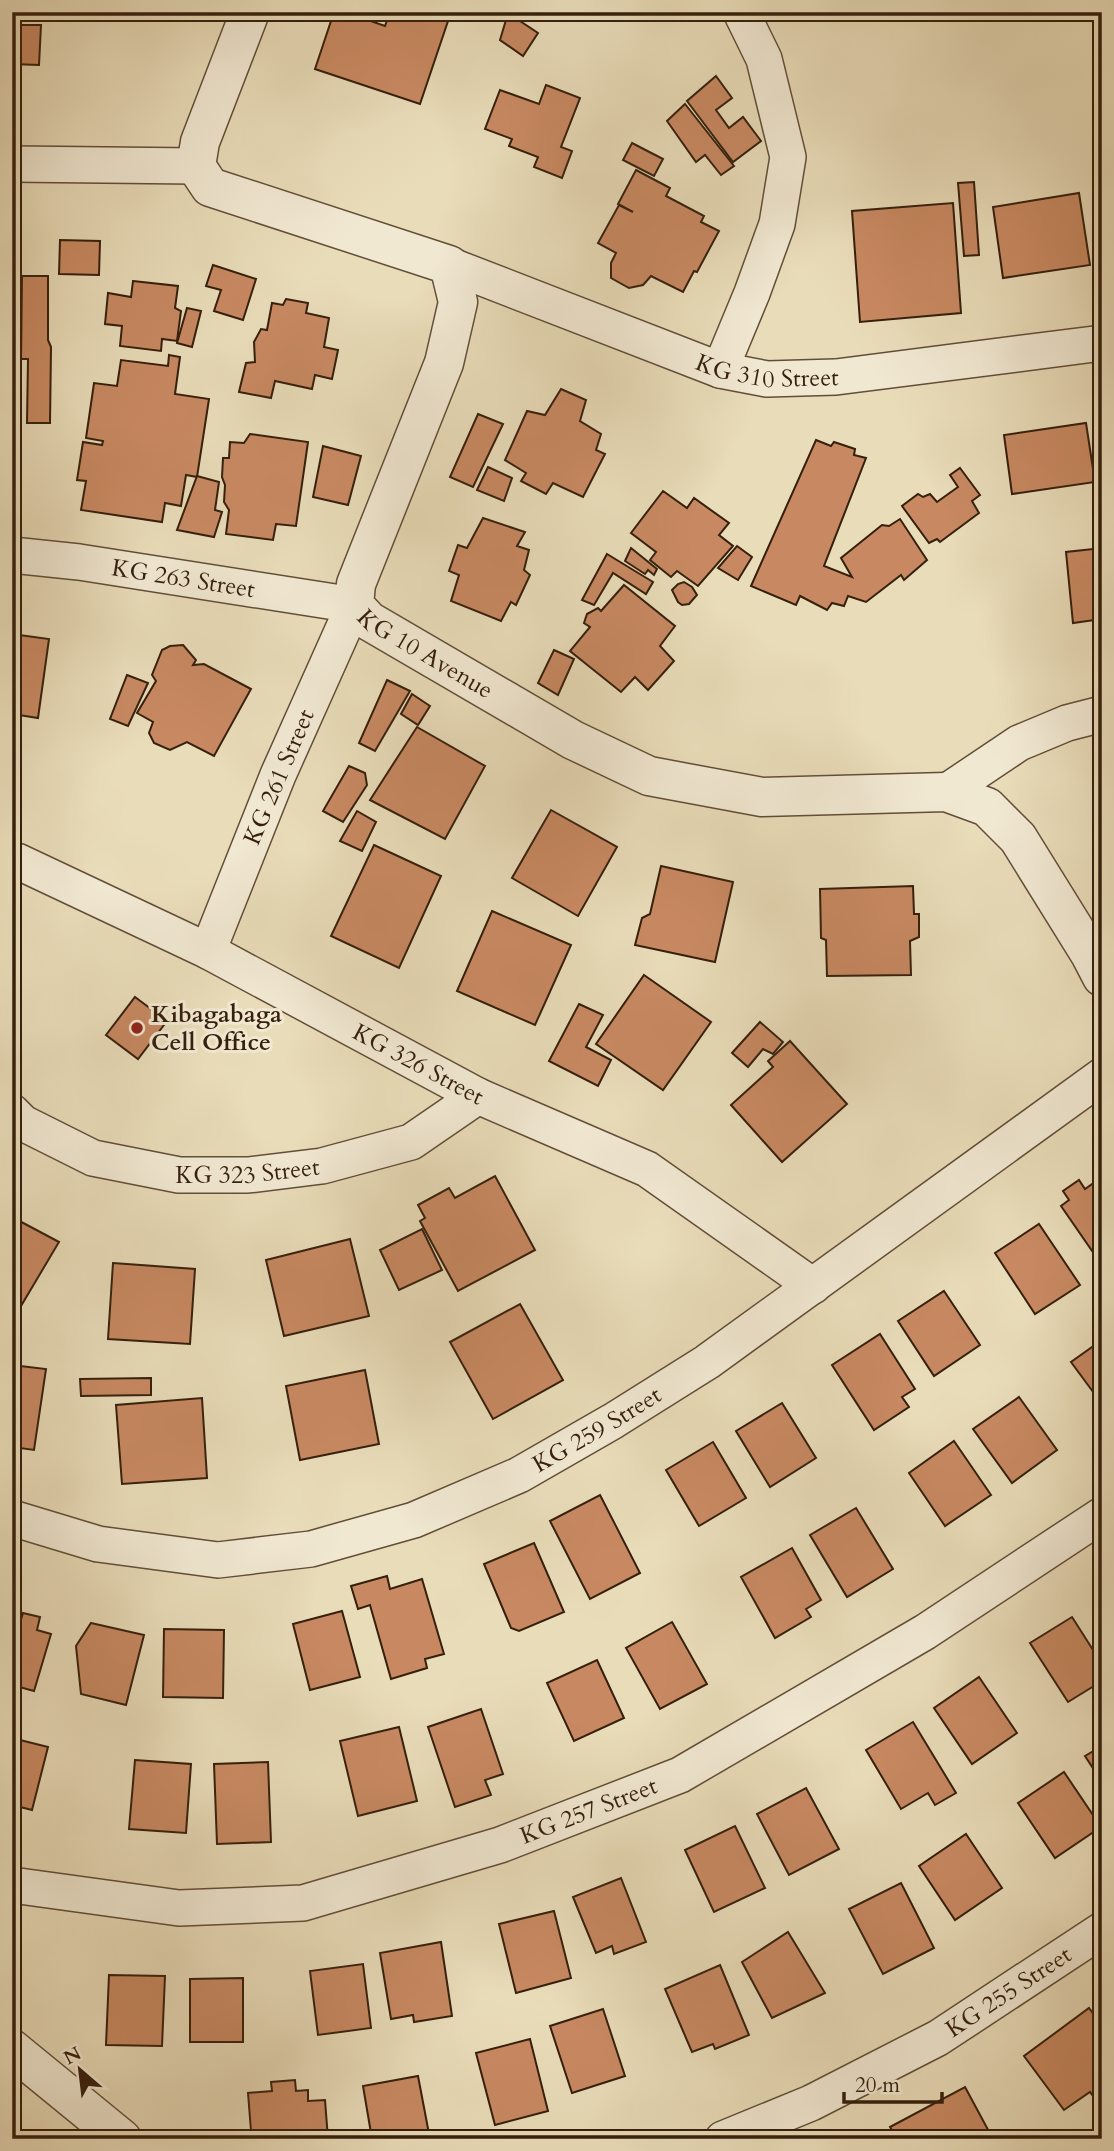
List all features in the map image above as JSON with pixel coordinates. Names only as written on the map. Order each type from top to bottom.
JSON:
[{"type":"street","points":[[250,12],[200,142],[196,166],[210,187],[449,265]]},
{"type":"street","points":[[720,370],[777,224],[788,157],[764,58],[741,12]]},
{"type":"street","points":[[12,164],[196,166]]},
{"type":"street","name":"KG 310 Street","points":[[449,265],[720,370],[767,379],[836,377],[1102,343]]},
{"type":"street","name":"KG 10 Avenue","points":[[449,265],[458,302],[444,363],[356,584],[354,605],[369,621],[573,740],[649,776],[762,797],[946,792],[987,807],[1018,838],[1102,977]]},
{"type":"street","name":"KG 263 Street","points":[[12,555],[79,562],[354,605]]},
{"type":"street","name":"KG 261 Street","points":[[208,951],[278,775],[354,605]]},
{"type":"street","points":[[946,792],[1019,743],[1067,723],[1102,713]]},
{"type":"street","name":"KG 326 Street","points":[[12,861],[208,951],[478,1096],[647,1169],[813,1286]]},
{"type":"street","name":"KG 259 Street","points":[[12,1518],[97,1544],[218,1560],[311,1549],[414,1520],[519,1475],[707,1363],[1102,1076]]},
{"type":"street","name":"KG 323 Street","points":[[12,1112],[23,1124],[93,1157],[179,1175],[248,1175],[322,1166],[411,1142],[478,1096]]},
{"type":"street","name":"KG 257 Street","points":[[12,1885],[180,1908],[303,1903],[500,1845],[680,1775],[925,1632],[1102,1515]]},
{"type":"street","name":"KG 255 Street","points":[[723,2139],[811,2102],[937,2038],[1102,1930]]},
{"type":"street","points":[[12,2049],[122,2139]]},
{"type":"building","points":[[334,12],[345,12],[385,26],[390,12],[422,12],[448,21],[420,104],[315,69]]},
{"type":"building","points":[[508,13],[538,33],[523,56],[500,40]]},
{"type":"building","points":[[12,25],[41,25],[39,65],[12,64]]},
{"type":"building","points":[[716,76],[732,98],[716,110],[729,128],[743,117],[761,141],[733,162],[687,101]]},
{"type":"building","points":[[546,85],[580,98],[561,147],[572,151],[562,178],[534,167],[538,157],[509,146],[512,139],[485,129],[500,90],[539,104]]},
{"type":"building","points":[[685,104],[734,166],[721,175],[705,155],[696,162],[667,121]]},
{"type":"building","points":[[632,143],[663,159],[654,176],[623,160]]},
{"type":"building","points":[[636,170],[670,188],[666,196],[704,216],[701,222],[719,231],[683,292],[651,276],[643,285],[629,288],[611,278],[611,263],[616,253],[598,243],[619,205],[633,212],[618,204]]},
{"type":"building","points":[[974,182],[979,255],[964,256],[958,183]]},
{"type":"building","points":[[1079,193],[1090,265],[1003,278],[993,207]]},
{"type":"building","points":[[953,203],[961,313],[860,322],[852,211]]},
{"type":"building","points":[[60,240],[100,241],[99,275],[59,274]]},
{"type":"building","points":[[213,265],[256,279],[243,320],[214,311],[221,290],[206,286]]},
{"type":"building","points":[[22,276],[48,276],[50,423],[27,423],[28,359],[21,359]]},
{"type":"building","points":[[133,281],[178,286],[175,308],[181,311],[177,341],[162,339],[161,351],[120,346],[122,326],[105,324],[108,293],[131,297]]},
{"type":"building","points":[[286,299],[308,303],[306,313],[329,318],[324,347],[338,350],[332,379],[315,375],[312,389],[275,381],[271,398],[239,392],[246,363],[255,362],[254,342],[261,329],[267,330],[272,303],[283,305]]},
{"type":"building","points":[[187,308],[201,311],[192,347],[177,343]]},
{"type":"building","points":[[169,355],[180,357],[175,394],[209,399],[197,477],[186,475],[181,506],[165,503],[162,522],[81,510],[86,481],[77,480],[83,442],[102,445],[103,441],[86,438],[94,383],[117,386],[121,360],[168,366]]},
{"type":"building","points":[[17,360],[15,397],[12,397],[12,361]]},
{"type":"building","points":[[561,389],[586,400],[580,421],[601,434],[596,450],[605,454],[583,497],[553,483],[546,494],[521,481],[526,473],[505,460],[527,411],[545,415]]},
{"type":"building","points":[[478,414],[503,424],[473,487],[450,477]]},
{"type":"building","points":[[1086,423],[1095,482],[1012,494],[1004,435]]},
{"type":"building","points":[[250,434],[308,442],[296,526],[276,524],[273,540],[226,534],[229,510],[224,502],[223,458],[229,458],[230,442],[244,443]]},
{"type":"building","points":[[816,440],[831,446],[834,442],[855,449],[854,455],[866,458],[824,566],[852,577],[841,558],[882,525],[889,526],[900,519],[927,560],[904,580],[901,575],[866,602],[848,596],[844,606],[832,603],[827,610],[800,596],[796,605],[751,586]]},
{"type":"building","points":[[323,446],[361,456],[348,505],[313,497]]},
{"type":"building","points":[[488,467],[512,478],[504,501],[477,490]]},
{"type":"building","points":[[960,468],[980,495],[972,501],[979,513],[940,542],[937,539],[929,543],[902,506],[918,494],[923,497],[930,494],[937,502],[958,487],[950,475]]},
{"type":"building","points":[[197,476],[219,482],[215,510],[222,512],[214,537],[177,530]]},
{"type":"building","points":[[663,491],[687,508],[694,498],[729,523],[719,535],[733,546],[698,586],[677,571],[671,577],[650,560],[656,552],[631,533]]},
{"type":"building","points":[[483,518],[525,532],[517,546],[529,550],[524,570],[530,575],[516,605],[511,602],[501,621],[451,601],[459,575],[449,571],[458,545],[467,548]]},
{"type":"building","points":[[737,546],[752,557],[738,580],[718,568]]},
{"type":"building","points":[[631,548],[657,569],[654,575],[648,570],[645,574],[625,561]]},
{"type":"building","points":[[1102,548],[1102,619],[1073,623],[1066,552]]},
{"type":"building","points":[[607,554],[653,582],[646,594],[613,573],[594,605],[582,600]]},
{"type":"building","points":[[684,582],[692,587],[697,595],[689,604],[682,605],[672,590]]},
{"type":"building","points":[[624,585],[675,626],[660,646],[674,661],[648,690],[635,677],[621,692],[570,651],[590,627],[584,623],[587,614],[598,608],[601,611]]},
{"type":"building","points":[[12,634],[49,639],[38,718],[12,714]]},
{"type":"building","points":[[183,645],[196,660],[193,665],[204,664],[251,689],[214,756],[187,742],[170,750],[154,743],[149,733],[153,722],[137,713],[156,681],[152,675],[162,650]]},
{"type":"building","points":[[554,650],[574,659],[558,695],[538,683]]},
{"type":"building","points":[[127,675],[148,683],[128,726],[110,719]]},
{"type":"building","points":[[387,680],[410,691],[375,751],[359,743]]},
{"type":"building","points":[[412,694],[430,706],[418,725],[401,714]]},
{"type":"building","points":[[417,727],[485,766],[445,839],[370,800]]},
{"type":"building","points":[[349,766],[365,773],[367,785],[343,822],[323,811]]},
{"type":"building","points":[[551,810],[617,847],[578,916],[512,878]]},
{"type":"building","points":[[357,811],[376,822],[362,851],[340,841]]},
{"type":"building","points":[[374,845],[441,876],[399,968],[331,936]]},
{"type":"building","points":[[661,866],[733,882],[715,962],[635,945],[642,918],[650,914]]},
{"type":"building","points":[[913,886],[914,914],[919,914],[919,937],[910,941],[911,975],[827,976],[826,940],[821,938],[820,889]]},
{"type":"building","points":[[492,911],[571,945],[535,1025],[457,991]]},
{"type":"building","points":[[644,975],[711,1022],[663,1090],[596,1044]]},
{"type":"building","name":"Kibagabaga Cell Office","points":[[135,997],[167,1021],[138,1059],[106,1035]]},
{"type":"building","points":[[579,1004],[603,1015],[586,1047],[611,1060],[598,1086],[549,1061]]},
{"type":"building","points":[[760,1022],[783,1042],[773,1054],[763,1049],[748,1067],[732,1053]]},
{"type":"building","points":[[790,1041],[847,1104],[782,1162],[731,1105],[773,1067],[768,1061]]},
{"type":"building","points":[[495,1176],[535,1250],[458,1291],[420,1221],[425,1218],[418,1205],[449,1188],[455,1198]]},
{"type":"building","points":[[1102,1177],[1102,1254],[1097,1258],[1061,1206],[1069,1200],[1063,1191],[1079,1180],[1085,1189]]},
{"type":"building","points":[[12,1217],[59,1242],[18,1311],[12,1307]]},
{"type":"building","points":[[1039,1224],[1080,1285],[1035,1314],[995,1253]]},
{"type":"building","points":[[422,1229],[442,1270],[399,1290],[380,1250]]},
{"type":"building","points":[[350,1239],[369,1316],[284,1336],[266,1260]]},
{"type":"building","points":[[113,1263],[195,1269],[190,1344],[108,1339]]},
{"type":"building","points":[[944,1291],[980,1345],[934,1376],[898,1321]]},
{"type":"building","points":[[520,1304],[563,1380],[493,1419],[450,1342]]},
{"type":"building","points":[[880,1334],[915,1389],[902,1397],[909,1407],[874,1430],[832,1365]]},
{"type":"building","points":[[1102,1340],[1102,1404],[1071,1362]]},
{"type":"building","points":[[12,1365],[46,1369],[34,1450],[12,1447]]},
{"type":"building","points":[[365,1370],[379,1444],[300,1460],[286,1386]]},
{"type":"building","points":[[151,1378],[151,1395],[81,1396],[80,1379]]},
{"type":"building","points":[[1019,1397],[1057,1450],[1012,1483],[973,1429]]},
{"type":"building","points":[[202,1398],[207,1478],[122,1484],[116,1405]]},
{"type":"building","points":[[782,1403],[816,1458],[770,1487],[736,1431]]},
{"type":"building","points":[[954,1441],[991,1495],[945,1526],[909,1473]]},
{"type":"building","points":[[713,1442],[746,1498],[699,1526],[666,1470]]},
{"type":"building","points":[[600,1495],[640,1573],[590,1599],[550,1521]]},
{"type":"building","points":[[856,1508],[893,1569],[847,1597],[810,1535]]},
{"type":"building","points":[[534,1543],[564,1612],[519,1631],[511,1628],[484,1564]]},
{"type":"building","points":[[792,1548],[821,1600],[806,1609],[811,1617],[775,1638],[741,1577]]},
{"type":"building","points":[[387,1576],[390,1589],[422,1579],[444,1654],[425,1659],[427,1668],[391,1679],[370,1605],[358,1609],[351,1586]]},
{"type":"building","points":[[12,1601],[19,1604],[12,1622]]},
{"type":"building","points":[[342,1611],[360,1677],[310,1690],[293,1624]]},
{"type":"building","points":[[23,1613],[40,1617],[37,1630],[51,1634],[34,1691],[12,1685],[12,1649]]},
{"type":"building","points":[[1072,1617],[1102,1664],[1102,1681],[1068,1702],[1030,1643]]},
{"type":"building","points":[[672,1622],[707,1684],[660,1709],[626,1648]]},
{"type":"building","points":[[91,1623],[144,1635],[126,1705],[81,1694],[76,1646]]},
{"type":"building","points":[[164,1629],[224,1630],[223,1698],[163,1697]]},
{"type":"building","points":[[597,1660],[624,1718],[574,1741],[547,1683]]},
{"type":"building","points":[[979,1677],[1017,1733],[972,1764],[934,1708]]},
{"type":"building","points":[[481,1709],[503,1774],[485,1780],[491,1795],[455,1807],[428,1727]]},
{"type":"building","points":[[913,1722],[956,1793],[935,1805],[928,1793],[901,1809],[866,1750]]},
{"type":"building","points":[[399,1727],[417,1801],[358,1816],[340,1741]]},
{"type":"building","points":[[12,1738],[48,1747],[32,1810],[12,1805]]},
{"type":"building","points":[[1102,1746],[1102,1782],[1085,1756]]},
{"type":"building","points":[[135,1760],[191,1764],[186,1833],[129,1829]]},
{"type":"building","points":[[268,1762],[271,1842],[217,1844],[214,1764]]},
{"type":"building","points":[[1064,1772],[1101,1827],[1055,1858],[1018,1803]]},
{"type":"building","points":[[806,1788],[839,1849],[789,1875],[757,1814]]},
{"type":"building","points":[[735,1826],[765,1888],[714,1912],[685,1850]]},
{"type":"building","points":[[966,1834],[1002,1888],[955,1920],[919,1866]]},
{"type":"building","points":[[621,1878],[646,1942],[614,1954],[612,1946],[596,1953],[573,1897]]},
{"type":"building","points":[[901,1883],[934,1948],[883,1974],[849,1909]]},
{"type":"building","points":[[554,1911],[571,1978],[516,1993],[499,1924]]},
{"type":"building","points":[[788,1932],[825,1993],[772,2018],[742,1962]]},
{"type":"building","points":[[441,1942],[452,2016],[414,2022],[413,2015],[391,2019],[380,1953]]},
{"type":"building","points":[[363,1964],[371,2028],[318,2035],[310,1971]]},
{"type":"building","points":[[720,1965],[749,2035],[715,2049],[713,2044],[692,2052],[665,1989]]},
{"type":"building","points":[[109,1975],[165,1976],[162,2046],[106,2045]]},
{"type":"building","points":[[243,1978],[243,2042],[190,2042],[190,1979]]},
{"type":"building","points":[[1089,2008],[1102,2025],[1102,2105],[1100,2106],[1090,2092],[1064,2110],[1024,2056]]},
{"type":"building","points":[[603,2009],[625,2076],[572,2093],[550,2026]]},
{"type":"building","points":[[530,2039],[548,2111],[495,2125],[476,2053]]},
{"type":"building","points":[[418,2076],[430,2139],[372,2139],[363,2086]]},
{"type":"building","points":[[295,2080],[296,2091],[308,2090],[308,2101],[325,2100],[328,2139],[239,2139],[239,2132],[251,2131],[248,2093],[272,2091],[271,2082]]},
{"type":"building","points":[[965,2087],[993,2139],[897,2139],[890,2127]]},
{"type":"place","name":"Kibagabaga Cell Office","points":[[137,1028]]}]
